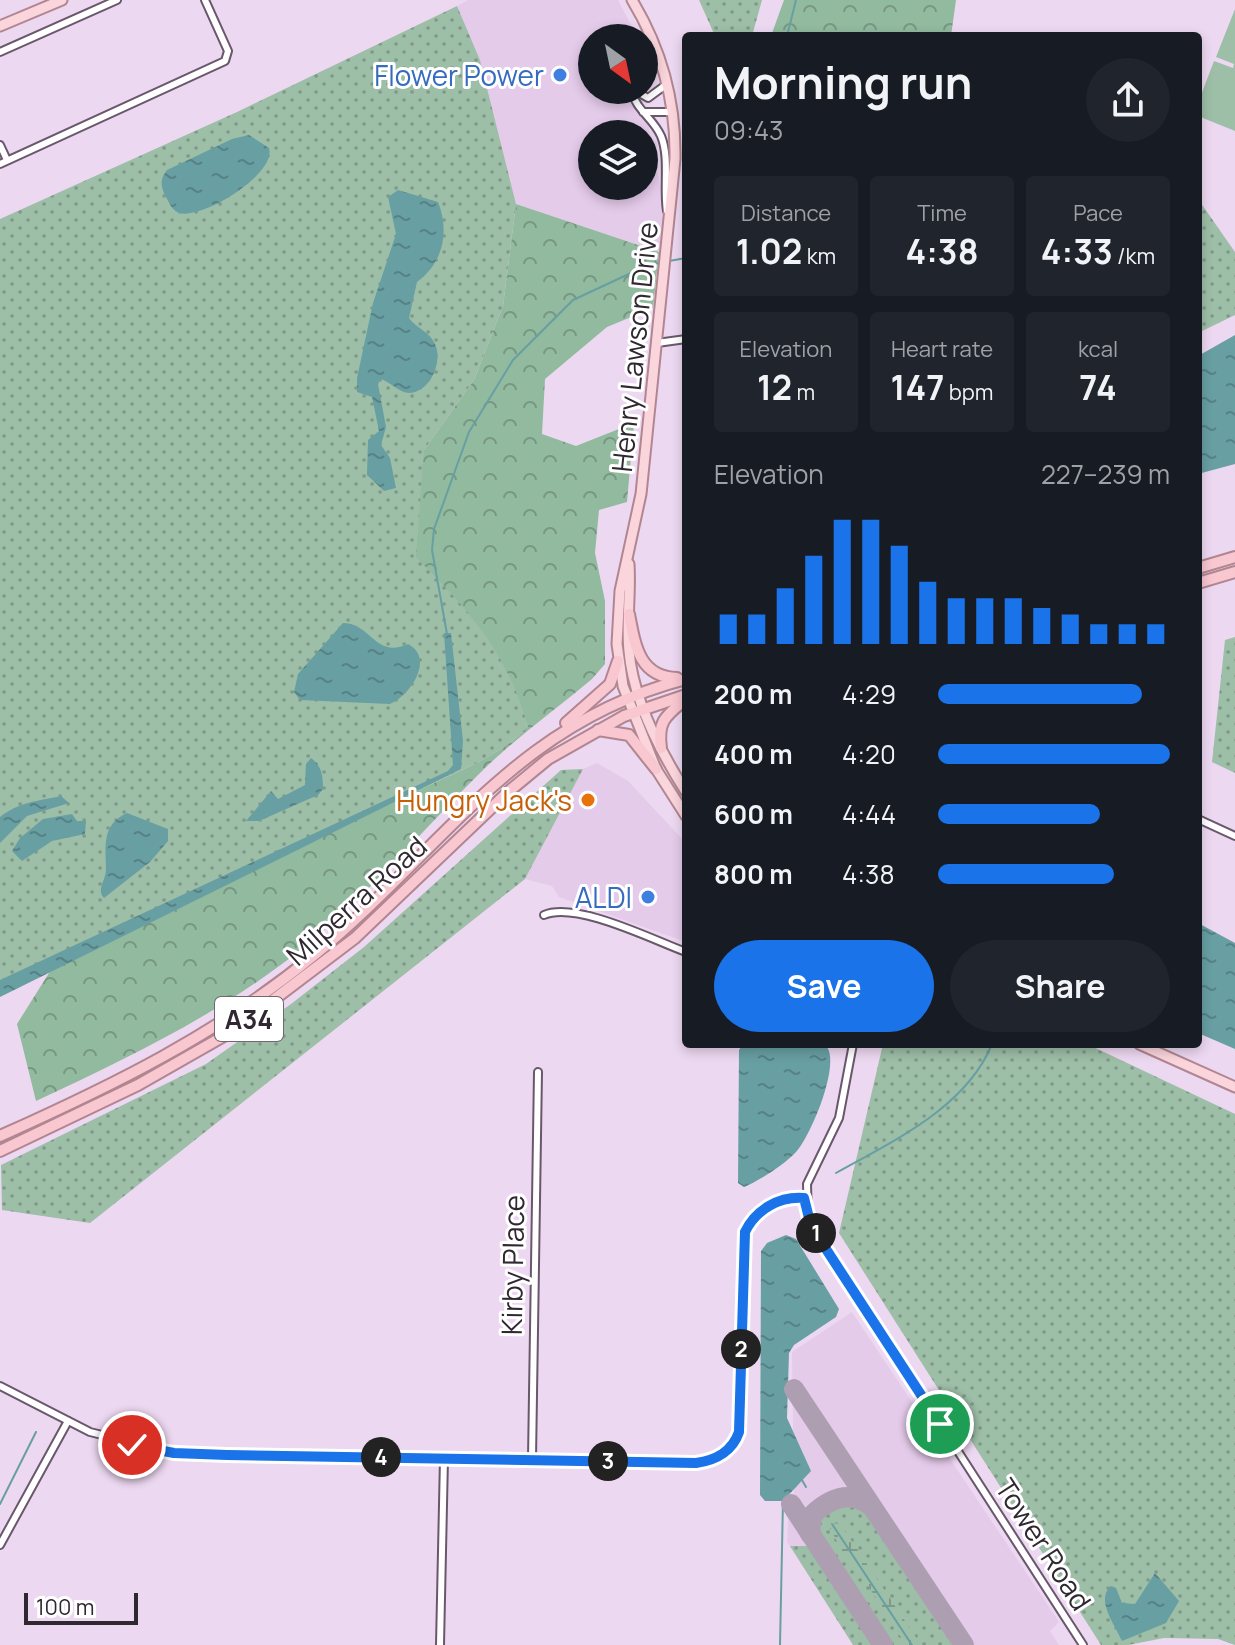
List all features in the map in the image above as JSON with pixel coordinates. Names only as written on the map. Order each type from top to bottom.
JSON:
[{"type":"highway","points":[[1202,567],[1235,557]]},
{"type":"highway","points":[[1202,582],[1235,572]]},
{"type":"highway","points":[[629,614],[643,663],[662,677],[682,678]]},
{"type":"highway","points":[[537,748],[610,684],[618,661]]},
{"type":"highway","name":"A34","points":[[627,697],[682,679]]},
{"type":"highway","name":"Milperra Road","points":[[0,1136],[146,1068],[237,1014],[347,927],[504,775],[537,748],[568,726],[627,697]]},
{"type":"highway","name":"A34","points":[[638,710],[682,698]]},
{"type":"highway","points":[[661,748],[663,717],[682,700]]},
{"type":"highway","name":"Milperra Road","points":[[0,1151],[174,1066],[272,1004],[355,938],[534,769],[596,730],[638,710]]},
{"type":"highway","points":[[596,730],[629,735],[656,769]]},
{"type":"main road","points":[[0,26],[62,0]]},
{"type":"main road","name":"Henry Lawson Drive","points":[[632,0],[652,39],[667,84],[675,159],[641,494],[618,607],[618,661],[627,697],[638,710],[682,785]]},
{"type":"main road","name":"Henry Lawson Drive","points":[[629,561],[629,651],[638,693],[638,710],[656,769],[682,810]]},
{"type":"main road","points":[[1148,1048],[1235,1087]]},
{"type":"street","points":[[0,52],[117,0]]},
{"type":"street","points":[[0,145],[4,162],[225,61],[228,51],[205,0]]},
{"type":"street","points":[[658,91],[667,84]]},
{"type":"street","points":[[635,104],[661,135],[665,149],[663,188],[669,223]]},
{"type":"street","points":[[643,112],[672,112]]},
{"type":"street","points":[[657,343],[682,340]]},
{"type":"street","points":[[1202,821],[1235,836]]},
{"type":"street","points":[[544,915],[557,911],[581,914],[682,951]]},
{"type":"street","points":[[0,1386],[111,1440],[174,1453],[696,1463],[714,1459],[730,1448],[740,1424],[745,1232],[756,1215],[779,1201],[804,1198],[811,1172],[832,1137],[839,1118],[852,1048]]},
{"type":"street","name":"Kirby Place","points":[[532,1459],[538,1072]]},
{"type":"street","name":"Tower Road","points":[[804,1198],[808,1219],[822,1244],[1083,1645]]},
{"type":"street","points":[[0,1545],[68,1421]]},
{"type":"street","points":[[440,1645],[444,1458]]},
{"type":"shaded area","points":[[468,0],[618,0],[631,24],[578,24],[578,104],[643,104],[647,120],[578,120],[578,200],[658,200],[658,174],[665,204],[659,252],[516,204],[480,60],[457,6]]},
{"type":"shaded area","points":[[597,763],[628,781],[682,839],[682,941],[559,897],[552,886],[525,879],[583,769]]},
{"type":"shaded area","points":[[852,1312],[1059,1622],[1050,1631],[1059,1645],[854,1645],[787,1542],[789,1501],[794,1499],[792,1352]]},
{"type":"green space","points":[[699,0],[762,0],[753,32],[713,32]]},
{"type":"green space","points":[[784,0],[956,0],[952,32],[772,32]]},
{"type":"green space","points":[[457,6],[480,60],[516,204],[503,306],[474,380],[424,450],[464,606],[496,647],[520,697],[528,727],[506,746],[477,763],[0,984],[0,219],[237,112]]},
{"type":"green space","points":[[1235,9],[1235,131],[1202,118],[1202,92],[1214,61],[1233,68],[1234,64],[1216,57]]},
{"type":"green space","points":[[516,204],[659,252],[653,308],[607,327],[545,379],[542,434],[576,446],[634,423],[627,502],[599,510],[595,553],[605,601],[605,664],[592,679],[489,764],[371,886],[327,928],[273,971],[208,1013],[36,1101],[17,1024],[59,957],[477,763],[506,746],[528,727],[509,676],[484,634],[454,596],[416,557],[424,450],[474,380],[503,306]]},
{"type":"green space","points":[[1202,205],[1235,252],[1235,315],[1202,331]]},
{"type":"green space","points":[[1235,637],[1235,773],[1212,762],[1225,640]]},
{"type":"green space","points":[[583,769],[525,879],[90,1223],[2,1210],[1,1165],[206,1064],[364,947],[561,770]]},
{"type":"green space","points":[[882,1048],[1095,1048],[1235,1114],[1235,1645],[1218,1639],[1164,1638],[1128,1645],[1101,1645],[839,1233]]},
{"type":"green space","points":[[842,1502],[856,1504],[871,1519],[957,1645],[889,1645],[818,1536],[818,1517]]},
{"type":"green space","points":[[836,1523],[843,1528],[921,1645],[906,1645],[849,1556],[846,1559],[830,1528]]},
{"type":"green space","points":[[790,1546],[813,1546],[878,1645],[853,1645]]},
{"type":"water","points":[[249,135],[269,148],[262,170],[250,182],[204,209],[190,213],[174,210],[162,186],[167,170],[232,139]]},
{"type":"water","points":[[398,190],[438,202],[443,235],[442,246],[433,266],[417,282],[409,318],[435,344],[437,359],[433,374],[423,387],[409,393],[381,379],[378,384],[386,427],[381,445],[390,458],[396,488],[384,491],[367,475],[368,440],[379,431],[372,397],[357,392],[357,378],[373,303],[396,234],[388,197]]},
{"type":"water","points":[[1235,335],[1235,464],[1202,473],[1202,354]]},
{"type":"water","points":[[343,623],[360,628],[388,647],[408,644],[416,650],[420,658],[417,676],[398,699],[390,704],[300,700],[294,692],[298,674]]},
{"type":"water","points":[[444,633],[451,633],[463,741],[461,769],[0,997],[0,980],[448,771],[453,765]]},
{"type":"water","points":[[311,758],[318,764],[322,776],[323,789],[318,795],[259,821],[246,821],[271,791],[278,799],[305,785],[306,764]]},
{"type":"water","points":[[61,796],[69,803],[27,816],[0,843],[0,817],[22,805]]},
{"type":"water","points":[[127,813],[168,829],[168,841],[150,862],[104,898],[101,888],[106,873],[107,837],[113,824]]},
{"type":"water","points":[[72,814],[77,821],[86,821],[85,834],[52,841],[22,861],[12,851],[20,838],[43,819]]},
{"type":"water","points":[[1202,925],[1235,943],[1235,1049],[1202,1035]]},
{"type":"water","points":[[827,1048],[830,1056],[822,1100],[802,1143],[778,1167],[744,1187],[738,1183],[739,1050]]},
{"type":"water","points":[[786,1235],[796,1239],[839,1309],[836,1317],[794,1345],[789,1353],[787,1418],[811,1471],[783,1501],[765,1501],[760,1495],[761,1251],[767,1243]]},
{"type":"water","points":[[1155,1573],[1179,1601],[1166,1623],[1122,1641],[1108,1612],[1107,1591],[1111,1586],[1116,1588],[1122,1603],[1135,1604]]},
{"type":"waterway","points":[[788,32],[796,0]]},
{"type":"waterway","points":[[669,261],[682,259]]},
{"type":"waterway","points":[[447,634],[432,550],[434,529],[469,432],[513,360],[573,300],[659,263]]},
{"type":"waterway","points":[[836,1173],[904,1135],[946,1105],[965,1087],[990,1048]]},
{"type":"waterway","points":[[0,1504],[36,1432]]},
{"type":"waterway","points":[[802,1480],[806,1487]]},
{"type":"waterway","points":[[780,1645],[783,1501]]},
{"type":"waterway","points":[[832,1524],[912,1645]]},
{"type":"taxiway","points":[[794,1389],[964,1645]]},
{"type":"taxiway","points":[[810,1534],[812,1515],[833,1500],[855,1498],[871,1506]]},
{"type":"taxiway","points":[[791,1504],[883,1645]]},
{"type":"place","name":"Flower Power","points":[[560,75]]},
{"type":"place","name":"Hungry Jack's","points":[[588,800]]},
{"type":"place","name":"ALDI","points":[[648,897]]},
{"type":"route","points":[[132,1445],[174,1453],[227,1455],[696,1463],[714,1459],[730,1448],[739,1432],[745,1232],[759,1213],[779,1201],[792,1198],[804,1198],[811,1226],[940,1424]]}]
